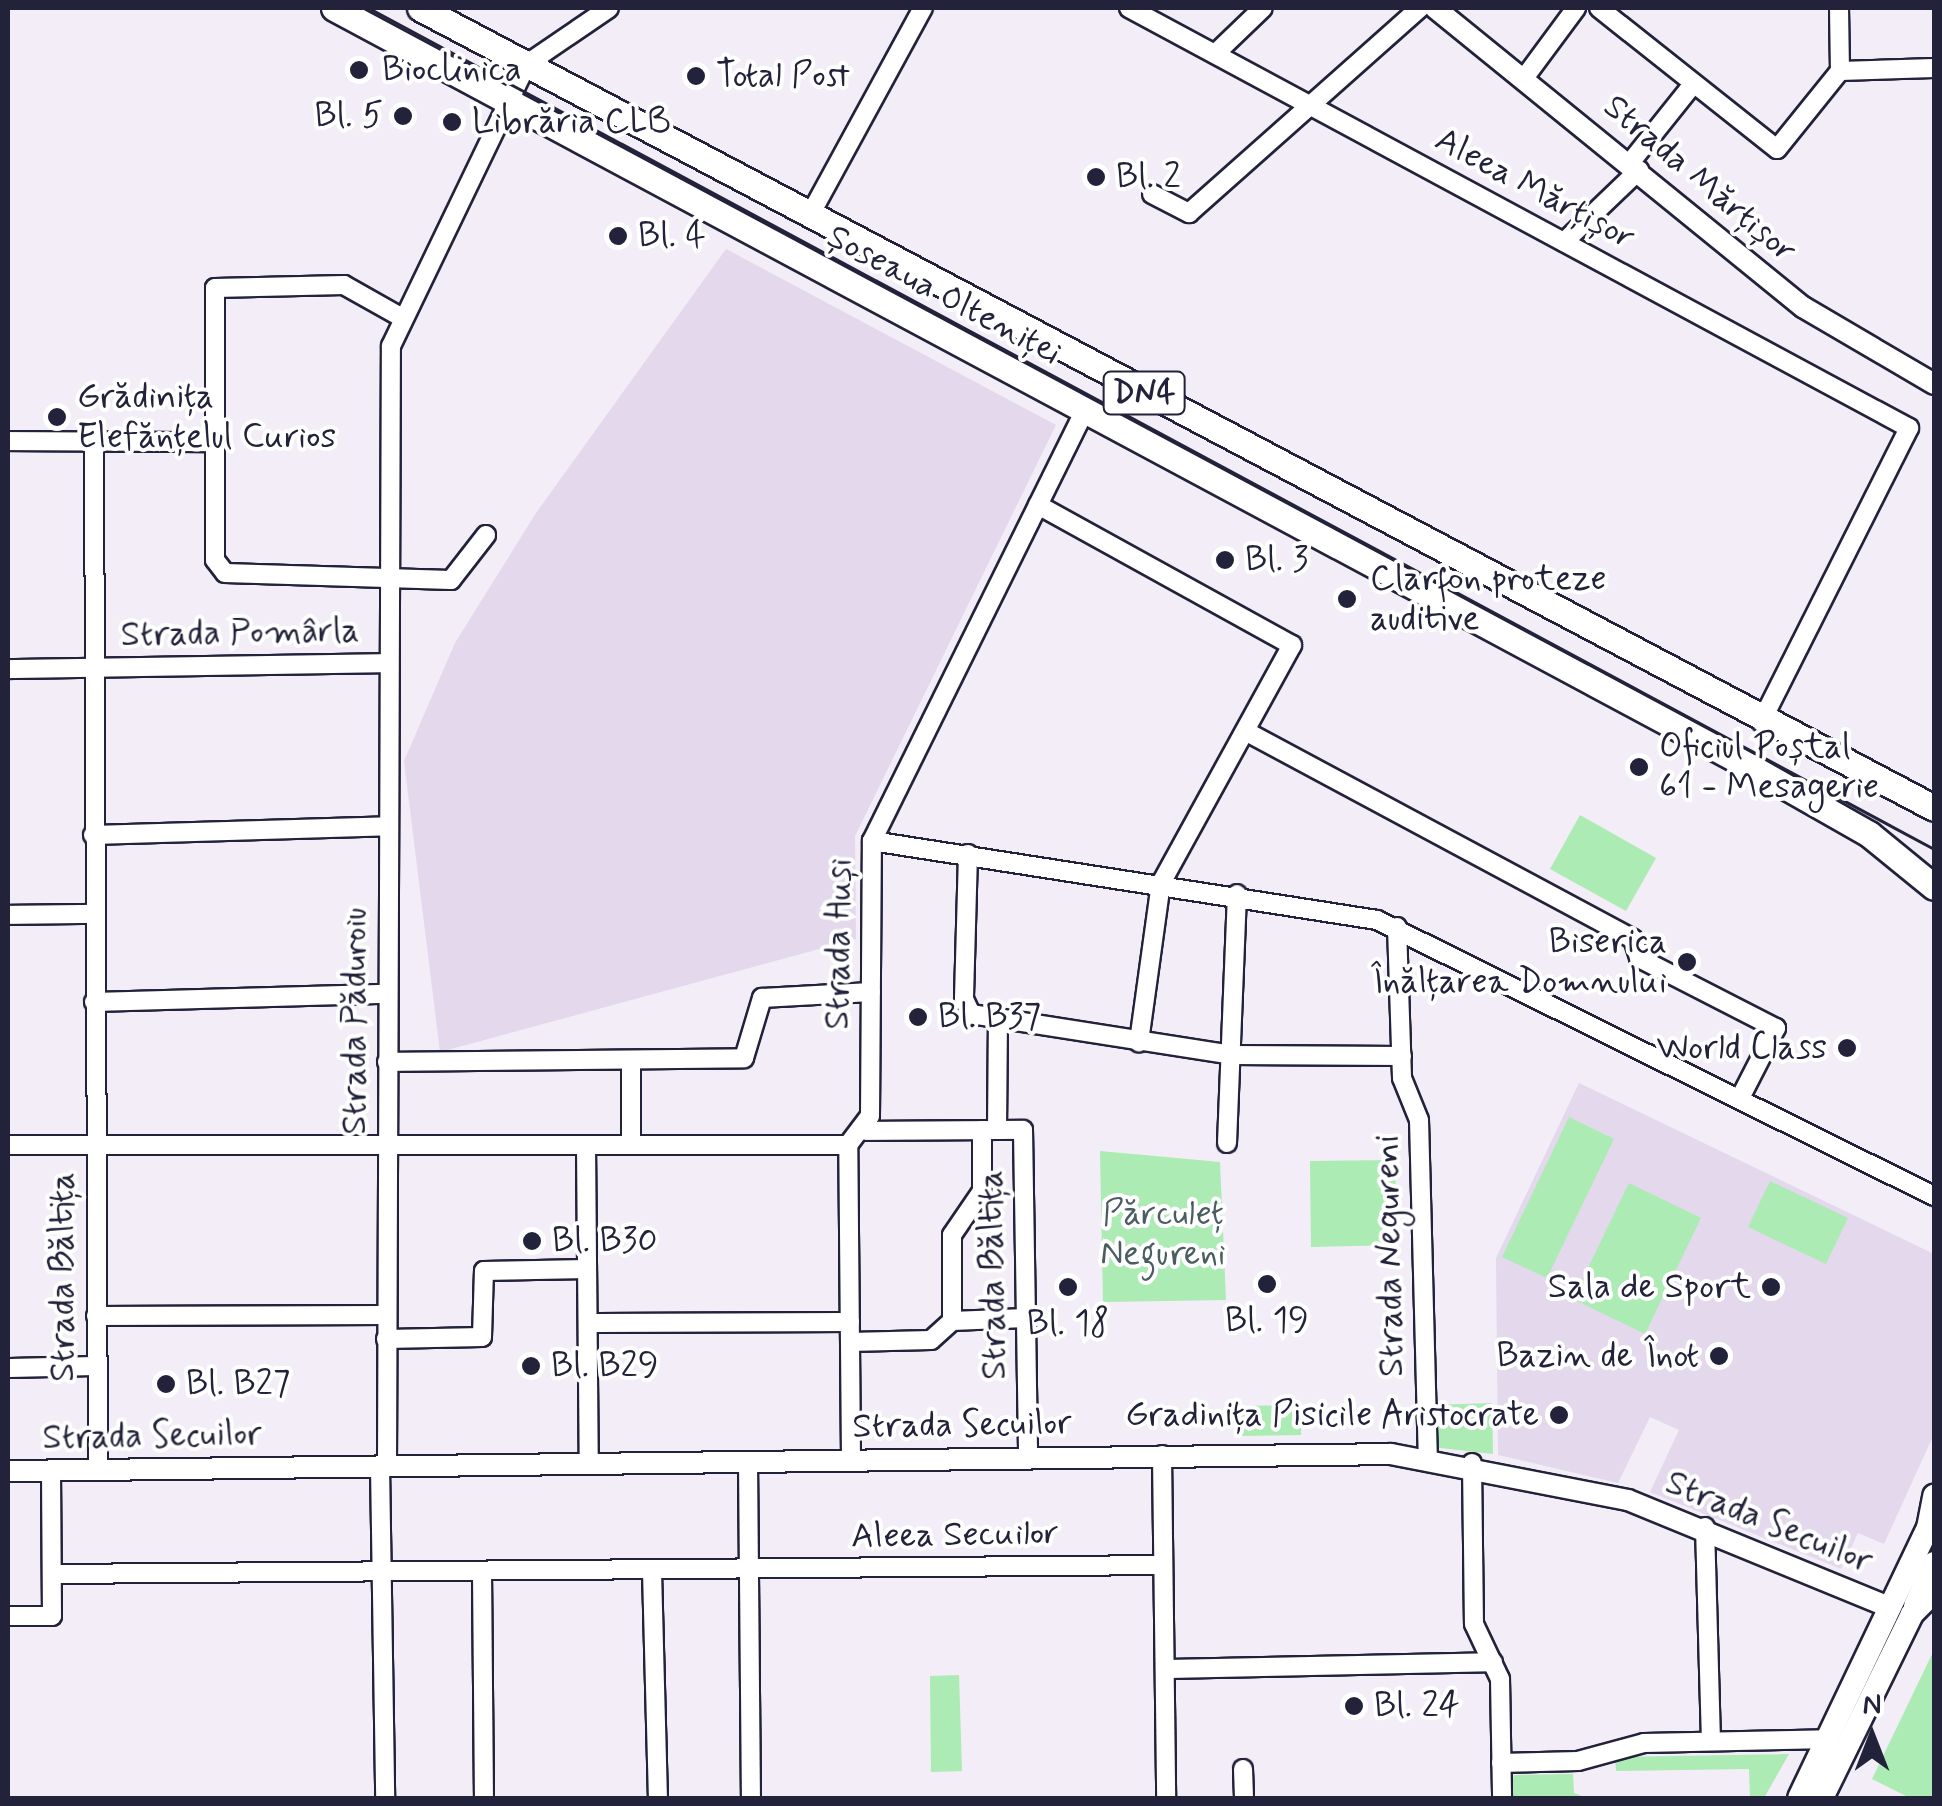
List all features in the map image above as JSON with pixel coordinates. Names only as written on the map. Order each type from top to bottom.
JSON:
[{"type":"main road","name":"Șoseaua Olteniței","points":[[334,8],[1844,818],[1934,886]]},
{"type":"main road","name":"Șoseaua Olteniței","points":[[420,8],[1867,778],[1934,808]]},
{"type":"main road","points":[[1867,778],[1934,794]]},
{"type":"main road","points":[[1822,1798],[1902,1611],[1931,1522],[1934,1496]]},
{"type":"main road","points":[[1799,1798],[1902,1611],[1934,1563]]},
{"type":"main road","points":[[1902,1611],[1934,1592]]},
{"type":"street","points":[[527,64],[609,8]]},
{"type":"street","points":[[810,215],[923,8]]},
{"type":"street","name":"Aleea Mărțișor","points":[[1130,8],[1909,428],[1762,722]]},
{"type":"street","points":[[1215,54],[1263,8]]},
{"type":"street","points":[[1152,194],[1189,213],[1313,107],[1420,8]]},
{"type":"street","name":"Strada Mărțișor","points":[[1435,8],[1525,77],[1803,307],[1934,384]]},
{"type":"street","points":[[1525,77],[1576,8]]},
{"type":"street","points":[[1599,8],[1777,149],[1840,71],[1839,8]]},
{"type":"street","name":"Strada Păduroiu","points":[[385,1798],[382,1573],[388,374],[399,316],[527,64]]},
{"type":"street","points":[[1840,71],[1934,68]]},
{"type":"street","points":[[1564,242],[1634,167],[1693,84]]},
{"type":"street","points":[[399,316],[344,285],[215,288],[215,560],[225,573],[458,578],[486,534]]},
{"type":"street","name":"Strada Huși","points":[[866,1131],[872,841],[1085,410]]},
{"type":"street","points":[[8,441],[214,442]]},
{"type":"street","name":"Strada Pomârla","points":[[93,914],[94,441]]},
{"type":"street","points":[[1038,505],[1289,640],[1247,732],[1161,883],[1140,1042]]},
{"type":"street","name":"Strada Pomârla","points":[[8,669],[387,663]]},
{"type":"street","points":[[1247,732],[1633,939],[1640,958],[1776,1028],[1740,1098]]},
{"type":"street","points":[[93,836],[388,826]]},
{"type":"street","points":[[872,841],[1237,894],[1398,928],[1934,1196]]},
{"type":"street","points":[[968,854],[964,1000],[972,1014],[1232,1055],[1402,1056]]},
{"type":"street","points":[[1227,1143],[1237,894]]},
{"type":"street","points":[[8,915],[93,914]]},
{"type":"street","name":"Strada Băltița","points":[[93,914],[98,1469]]},
{"type":"street","name":"Strada Negureni","points":[[1398,928],[1402,1056],[1419,1120],[1428,1458]]},
{"type":"street","points":[[387,1062],[744,1058],[762,998],[870,992]]},
{"type":"street","points":[[94,1002],[387,994]]},
{"type":"street","points":[[952,1320],[952,1235],[982,1192],[998,1021]]},
{"type":"street","points":[[631,1060],[631,1145]]},
{"type":"street","name":"Strada Băltița","points":[[866,1131],[1023,1130],[1028,1456]]},
{"type":"street","points":[[851,1459],[848,1145],[866,1131]]},
{"type":"street","name":"Strada Băltița","points":[[8,1145],[848,1145]]},
{"type":"street","points":[[586,1145],[588,1463]]},
{"type":"street","points":[[386,1339],[482,1337],[484,1271],[587,1269]]},
{"type":"street","points":[[96,1316],[386,1315]]},
{"type":"street","points":[[850,1342],[931,1340],[952,1320],[1026,1318]]},
{"type":"street","points":[[588,1323],[850,1322]]},
{"type":"street","points":[[8,1368],[96,1366]]},
{"type":"street","points":[[1162,1455],[1166,1798]]},
{"type":"street","name":"Strada Secuilor","points":[[8,1470],[1028,1456],[1428,1458],[1472,1464],[1706,1527],[1902,1611]]},
{"type":"street","points":[[748,1460],[751,1798]]},
{"type":"street","points":[[1472,1464],[1474,1624],[1493,1662],[1502,1798]]},
{"type":"street","points":[[8,1616],[52,1616],[52,1470]]},
{"type":"street","points":[[1706,1527],[1711,1741]]},
{"type":"street","name":"Aleea Secuilor","points":[[52,1574],[1163,1564]]},
{"type":"street","points":[[652,1571],[658,1798]]},
{"type":"street","points":[[482,1572],[484,1798]]},
{"type":"street","points":[[1165,1669],[1493,1662]]},
{"type":"street","points":[[1501,1764],[1711,1741],[1829,1739]]},
{"type":"street","points":[[1244,1769],[1244,1798]]},
{"type":"shaded area","points":[[726,249],[1056,425],[855,836],[856,939],[440,1052],[404,761],[455,643],[536,513]]},
{"type":"shaded area","points":[[1579,1083],[1934,1254],[1934,1434],[1884,1544],[1858,1533],[1841,1569],[1650,1492],[1679,1430],[1650,1417],[1618,1483],[1498,1455],[1496,1258]]},
{"type":"green space","points":[[1580,815],[1656,858],[1626,911],[1550,869]]},
{"type":"green space","points":[[1569,1117],[1614,1139],[1547,1278],[1502,1257]]},
{"type":"green space","name":"Părculeț Negureni","points":[[1100,1151],[1220,1162],[1226,1300],[1103,1302]]},
{"type":"green space","name":"Părculeț Negureni","points":[[1395,1160],[1397,1245],[1311,1247],[1310,1161]]},
{"type":"green space","points":[[1770,1181],[1848,1218],[1826,1264],[1748,1227]]},
{"type":"green space","points":[[1629,1183],[1701,1218],[1645,1334],[1573,1299]]},
{"type":"green space","points":[[1492,1403],[1493,1454],[1432,1447],[1431,1405]]},
{"type":"green space","points":[[1301,1405],[1301,1435],[1235,1436],[1235,1406]]},
{"type":"green space","points":[[1934,1650],[1934,1798],[1910,1798],[1872,1779]]},
{"type":"green space","points":[[959,1675],[962,1771],[931,1772],[930,1676]]},
{"type":"green space","points":[[1789,1754],[1764,1798],[1750,1798],[1749,1769],[1616,1771],[1615,1757]]},
{"type":"green space","points":[[1573,1774],[1574,1793],[1587,1798],[1509,1798],[1514,1775]]},
{"type":"tram line","points":[[369,8],[1934,849]]},
{"type":"place","name":"Bioclinica","points":[[359,70]]},
{"type":"place","name":"Total Post","points":[[696,76]]},
{"type":"place","name":"Bl. 5","points":[[403,116]]},
{"type":"place","name":"Librăria CLB","points":[[452,122]]},
{"type":"place","name":"Bl. 2","points":[[1096,177]]},
{"type":"place","name":"Bl. 4","points":[[618,236]]},
{"type":"place","name":"Grădinița Elefănțelul Curios","points":[[57,417]]},
{"type":"place","name":"Bl. 3","points":[[1225,560]]},
{"type":"place","name":"Clarfon proteze auditive","points":[[1347,599]]},
{"type":"place","name":"Oficiul Poștal 61 - Mesagerie","points":[[1639,767]]},
{"type":"place","name":"Biserica Înălțarea Domnului","points":[[1687,962]]},
{"type":"place","name":"Bl. B37","points":[[918,1017]]},
{"type":"place","name":"World Class","points":[[1847,1048]]},
{"type":"place","name":"Bl. B30","points":[[532,1241]]},
{"type":"place","name":"Bl. 19","points":[[1267,1284]]},
{"type":"place","name":"Bl. 18","points":[[1068,1287]]},
{"type":"place","name":"Sala de Sport","points":[[1771,1287]]},
{"type":"place","name":"Bazin de Înot","points":[[1719,1356]]},
{"type":"place","name":"Bl. B29","points":[[531,1366]]},
{"type":"place","name":"Bl. B27","points":[[166,1384]]},
{"type":"place","name":"Gradinița Pisicile Aristocrate","points":[[1559,1415]]},
{"type":"place","name":"Bl. 24","points":[[1354,1706]]}]
